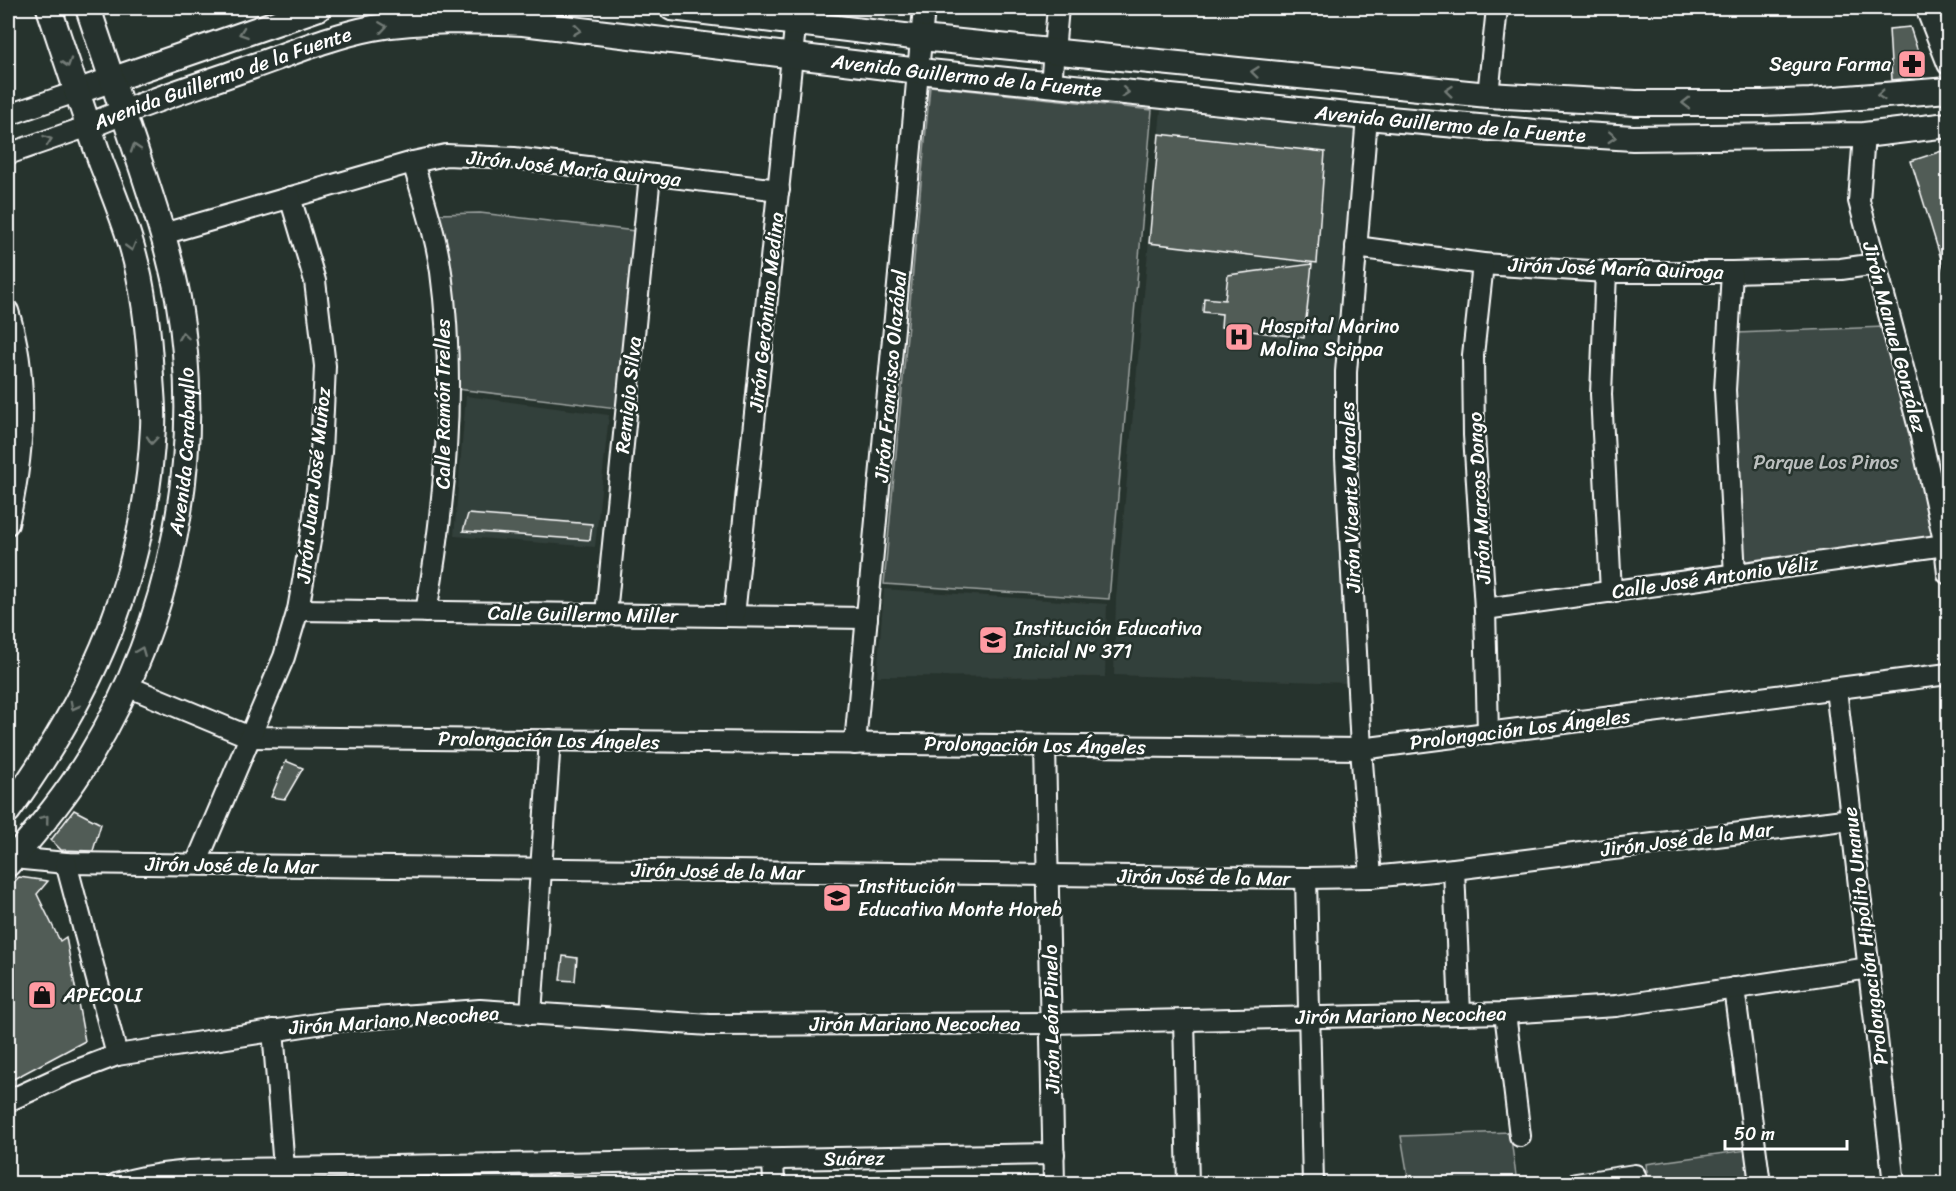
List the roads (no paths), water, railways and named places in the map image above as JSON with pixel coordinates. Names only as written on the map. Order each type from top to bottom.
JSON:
[{"type":"main road","name":"Avenida Carabayllo","points":[[8,811],[58,735],[100,658],[115,619],[130,574],[142,522],[150,473],[153,425],[147,319],[132,248],[76,92],[49,8]]},
{"type":"main road","name":"Avenida Carabayllo","points":[[9,859],[70,786],[117,708],[127,686],[162,590],[178,520],[186,464],[188,414],[185,351],[178,297],[163,234],[88,8]]},
{"type":"main road","name":"Avenida Guillermo de la Fuente","points":[[76,92],[319,8]]},
{"type":"main road","name":"Avenida Guillermo de la Fuente","points":[[672,8],[797,15],[921,38],[1488,95],[1636,104],[1762,103],[1948,90]]},
{"type":"main road","name":"Avenida Guillermo de la Fuente","points":[[89,126],[123,111],[328,40],[372,28],[422,22],[469,21],[523,23],[919,71],[1535,132],[1633,138],[1764,137],[1864,135],[1948,125]]},
{"type":"main road","points":[[1810,101],[1805,118],[1812,136]]},
{"type":"main road","points":[[1762,103],[1769,118],[1764,137]]},
{"type":"street","name":"Jirón Francisco Olazábal","points":[[855,744],[924,8]]},
{"type":"street","points":[[1051,84],[1058,8]]},
{"type":"street","points":[[1488,95],[1497,8]]},
{"type":"street","points":[[1926,8],[1948,64]]},
{"type":"street","name":"Jirón Gerónimo Medina","points":[[734,616],[797,15]]},
{"type":"street","name":"Avenida Guillermo de la Fuente","points":[[8,115],[76,92]]},
{"type":"street","name":"Jirón Vicente Morales","points":[[1367,117],[1346,372],[1346,458],[1361,749],[1371,877]]},
{"type":"street","name":"Avenida Guillermo de la Fuente","points":[[8,154],[89,126]]},
{"type":"street","name":"Jirón Manuel González","points":[[1864,135],[1859,201],[1920,432],[1945,545],[1948,574]]},
{"type":"street","name":"Jirón José María Quiroga","points":[[163,234],[413,162],[446,155],[514,159],[779,190]]},
{"type":"street","name":"Calle Ramón Trelles","points":[[413,162],[441,270],[447,344],[448,395],[443,497],[426,612]]},
{"type":"street","name":"Remigio Silva","points":[[606,614],[650,175]]},
{"type":"street","name":"Jirón Juan José Muñoz","points":[[196,864],[284,657],[298,610],[313,525],[321,453],[325,366],[315,281],[290,197]]},
{"type":"street","name":"Jirón José María Quiroga","points":[[1356,247],[1483,264],[1606,272],[1841,269],[1876,264]]},
{"type":"street","name":"Jirón Marcos Dongo","points":[[1483,264],[1473,355],[1474,435],[1485,609],[1488,733]]},
{"type":"street","points":[[1606,272],[1601,394],[1611,591]]},
{"type":"street","points":[[1732,272],[1725,390],[1735,575]]},
{"type":"street","points":[[8,315],[20,364],[23,417],[8,524]]},
{"type":"street","name":"Calle José Antonio Véliz","points":[[1485,609],[1945,545]]},
{"type":"street","name":"Calle Guillermo Miller","points":[[298,610],[867,618]]},
{"type":"street","name":"Prolongación Los Ángeles","points":[[127,686],[250,737],[1361,749],[1948,674]]},
{"type":"street","name":"Prolongación Hipólito Unanue","points":[[1836,689],[1894,1184]]},
{"type":"street","points":[[531,1014],[550,740]]},
{"type":"street","name":"Jirón León Pinelo","points":[[1045,746],[1054,1184]]},
{"type":"street","name":"Jirón José de la Mar","points":[[9,859],[66,863],[1371,877],[1454,869],[1851,819]]},
{"type":"street","points":[[66,863],[117,1055]]},
{"type":"street","points":[[1454,869],[1460,1014]]},
{"type":"street","points":[[1306,878],[1313,1184]]},
{"type":"street","name":"Jirón Mariano Necochea","points":[[8,1101],[67,1074],[117,1055],[336,1022],[480,1010],[710,1025],[1051,1023],[1505,1013],[1617,1005],[1869,968]]},
{"type":"street","points":[[1734,988],[1760,1184]]},
{"type":"street","points":[[1505,1013],[1520,1136]]},
{"type":"street","points":[[1184,1020],[1188,1184]]},
{"type":"street","points":[[273,1030],[284,1168]]},
{"type":"street","name":"Suárez","points":[[116,1184],[144,1177],[185,1172],[284,1168],[1054,1154]]},
{"type":"street","points":[[774,1160],[774,1184]]},
{"type":"street","points":[[1576,1184],[1635,1175],[1637,1184]]},
{"type":"place","name":"Segura Farma","points":[[1912,64]]},
{"type":"place","name":"Hospital Marino Molina Scippa","points":[[1239,337]]},
{"type":"place","name":"Institución Educativa Inicial Nº 371","points":[[993,640]]},
{"type":"place","name":"Institución Educativa Monte Horeb","points":[[837,898]]},
{"type":"place","name":"APECOLI","points":[[42,995]]},
{"type":"park label","name":"Parque Los Pinos","points":[[1826,462]]}]
